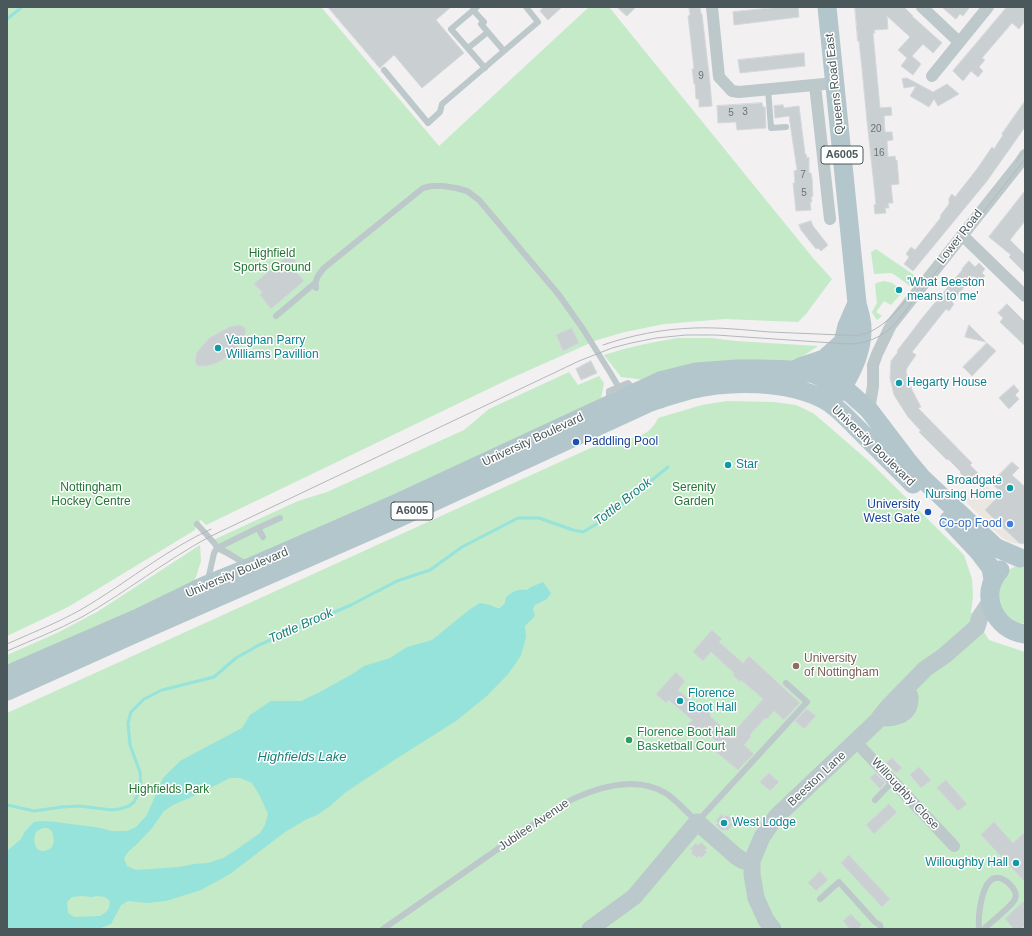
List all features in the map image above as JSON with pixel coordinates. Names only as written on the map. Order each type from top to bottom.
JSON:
[{"type":"main road","name":"Queens Road East","points":[[826,401],[826,389],[851,372],[860,346],[862,326],[857,303],[827,7]]},
{"type":"main road","name":"Queens Road East","points":[[836,383],[840,355],[847,326],[857,303]]},
{"type":"main road","name":"A6005","points":[[794,370],[824,359],[844,341]]},
{"type":"main road","name":"University Boulevard","points":[[7,675],[136,619],[206,585],[394,505],[609,398],[627,387],[660,382],[696,372],[737,369],[794,370],[814,374],[836,383],[869,410],[906,460],[923,479],[993,545],[1022,558]]},
{"type":"main road","name":"University Boulevard","points":[[7,691],[396,518],[648,403],[688,390],[704,387],[742,384],[789,387],[826,401],[843,414],[979,552],[990,568],[993,580]]},
{"type":"main road","points":[[1022,558],[1008,563],[997,574],[991,587],[990,602],[994,614],[1005,627],[1025,634]]},
{"type":"street","points":[[712,7],[719,77],[732,90],[739,92],[835,84]]},
{"type":"street","points":[[922,7],[959,42]]},
{"type":"street","points":[[932,76],[988,7]]},
{"type":"street","name":"Queens Road East","points":[[815,85],[830,219]]},
{"type":"street","name":"Lower Road","points":[[869,410],[873,386],[873,365],[891,325],[962,235],[1023,162]]},
{"type":"street","points":[[962,235],[1025,296]]},
{"type":"street","points":[[990,602],[980,617],[977,627],[1005,627]]},
{"type":"street","name":"Beeston Lane","points":[[881,720],[887,708],[925,668],[944,656],[977,627]]},
{"type":"street","name":"Beeston Lane","points":[[773,929],[766,920],[756,898],[752,874],[752,861],[762,837],[776,817],[856,742],[881,720],[905,704],[944,656]]},
{"type":"street","name":"Willoughby Close","points":[[856,742],[954,846]]},
{"type":"street","points":[[590,929],[634,897],[697,822]]},
{"type":"street","name":"Jubilee Avenue","points":[[697,822],[737,857],[752,861]]},
{"type":"lane","points":[[384,70],[428,123],[440,112],[442,104],[538,22],[526,7]]},
{"type":"lane","points":[[485,68],[451,29],[475,8],[484,22],[481,24],[504,51]]},
{"type":"lane","points":[[468,48],[488,32]]},
{"type":"lane","points":[[768,89],[771,128],[786,126]]},
{"type":"lane","points":[[276,316],[316,286],[318,275],[324,268],[423,188],[432,186],[456,188],[467,191],[479,200],[559,295],[583,329],[611,374],[627,387]]},
{"type":"lane","points":[[206,585],[214,553],[217,548],[280,518]]},
{"type":"lane","points":[[197,524],[217,548]]},
{"type":"lane","points":[[258,528],[263,537]]},
{"type":"lane","points":[[217,548],[223,549],[240,561],[253,566]]},
{"type":"lane","points":[[697,822],[807,702],[786,683]]},
{"type":"lane","points":[[875,800],[893,781]]},
{"type":"lane","name":"Jubilee Avenue","points":[[383,929],[561,805],[588,792],[621,785],[637,784],[654,787],[668,794],[697,822]]},
{"type":"lane","points":[[979,929],[978,919],[980,903],[988,883],[994,878],[1003,879],[1012,887],[1016,893],[1016,898],[1012,904],[984,929]]},
{"type":"lane","points":[[820,899],[839,882],[875,922],[880,925],[881,929]]},
{"type":"shaded area","points":[[983,482],[1025,525],[1025,544],[1012,543],[1001,537],[965,501]]},
{"type":"green space","name":"Highfield Sports Ground","points":[[7,7],[321,7],[439,146],[589,7],[609,7],[813,258],[832,279],[806,314],[798,322],[725,319],[664,324],[625,332],[597,340],[507,380],[206,525],[201,520],[197,524],[195,530],[68,607],[7,636]]},
{"type":"green space","points":[[876,249],[917,277],[910,286],[891,273],[874,274],[871,252]]},
{"type":"green space","points":[[884,281],[892,283],[898,287],[896,290],[901,294],[891,305],[884,301],[876,312],[882,316],[877,320],[872,312],[877,303],[875,285],[876,283]]},
{"type":"green space","points":[[678,338],[711,338],[735,341],[818,346],[800,358],[776,364],[646,380],[621,377],[604,355],[641,345]]},
{"type":"green space","points":[[569,372],[578,385],[599,376],[604,383],[600,404],[243,565],[216,551],[211,541],[298,501],[327,492],[464,430],[489,409]]},
{"type":"green space","points":[[727,401],[774,402],[796,405],[813,413],[872,464],[964,555],[972,579],[973,597],[971,612],[989,640],[1025,652],[1025,929],[7,929],[7,713],[615,437],[628,439],[640,436],[651,429],[658,418],[702,405]]},
{"type":"green space","points":[[200,545],[201,561],[194,583],[7,667],[7,655],[57,633],[97,612]]},
{"type":"green space","points":[[1025,565],[1025,624],[1016,622],[1003,612],[997,595],[997,589],[1009,570],[1014,567]]},
{"type":"water","name":"Highfields Lake","points":[[543,582],[551,593],[547,599],[535,605],[533,609],[535,616],[525,626],[526,636],[521,655],[508,674],[488,695],[456,721],[346,792],[317,815],[285,832],[230,874],[201,890],[166,901],[147,903],[128,901],[121,905],[111,924],[98,929],[7,929],[7,851],[21,839],[24,833],[34,822],[56,822],[101,828],[111,831],[127,831],[136,827],[147,815],[163,778],[180,761],[242,728],[250,715],[271,701],[301,701],[320,692],[364,666],[390,658],[407,647],[432,640],[480,603],[500,608],[505,603],[506,597],[511,593],[518,590],[527,590]],"holes":[[[230,778],[240,778],[252,783],[260,796],[268,814],[265,825],[260,833],[223,858],[208,863],[136,870],[127,866],[124,858],[152,828],[164,811],[173,805]],[[43,828],[48,828],[52,831],[54,841],[52,847],[48,850],[40,850],[35,845],[34,838],[37,831]],[[72,897],[105,897],[110,901],[109,908],[100,916],[74,917],[68,913],[67,902]]]},
{"type":"building","points":[[328,7],[451,7],[436,20],[464,53],[422,88],[394,55],[380,68]]},
{"type":"building","points":[[544,7],[562,7],[548,20],[540,11]]},
{"type":"building","points":[[617,7],[636,7],[627,16]]},
{"type":"building","points":[[689,7],[700,7],[702,14],[712,106],[699,107],[699,99],[696,99],[692,69],[694,69],[688,16],[690,15]]},
{"type":"building","points":[[781,7],[798,7],[799,17],[734,25],[733,12]]},
{"type":"building","points":[[855,7],[904,7],[942,43],[933,53],[923,44],[912,56],[921,64],[913,75],[901,66],[907,58],[898,50],[910,37],[887,16],[888,29],[874,30],[875,33],[873,33],[880,108],[891,107],[892,115],[884,116],[885,132],[892,132],[893,140],[887,141],[888,157],[895,156],[896,161],[897,160],[899,184],[891,185],[893,203],[888,203],[889,208],[885,208],[886,213],[875,214],[874,205],[876,204]]},
{"type":"building","points":[[942,7],[970,7],[963,16],[960,14],[956,19]]},
{"type":"building","points":[[1007,7],[1025,7],[1025,21],[1019,29],[1012,23],[982,58],[985,60],[979,67],[983,71],[978,77],[971,71],[963,81],[953,71]]},
{"type":"building","points":[[804,53],[805,66],[740,73],[738,60]]},
{"type":"building","points":[[907,78],[933,92],[947,84],[959,94],[938,106],[934,99],[929,107],[910,96],[916,86],[904,88],[902,79]]},
{"type":"building","points":[[1025,101],[1025,127],[987,181],[913,271],[904,264],[909,257],[906,254],[911,247],[915,250],[941,217],[940,216],[949,204],[949,198],[952,194],[955,197],[992,147],[994,149],[1003,135],[1002,134]]},
{"type":"building","points":[[762,103],[763,107],[765,107],[766,128],[737,130],[736,122],[718,123],[717,106]]},
{"type":"building","points":[[783,105],[784,108],[799,106],[805,154],[807,158],[809,157],[809,173],[811,173],[812,178],[813,196],[811,197],[812,202],[810,202],[811,210],[796,211],[793,183],[795,183],[794,171],[797,170],[789,116],[775,118],[774,106]]},
{"type":"building","points":[[1025,191],[1025,221],[1010,240],[1025,255],[1025,273],[1009,257],[1011,255],[989,237]]},
{"type":"building","points":[[811,221],[813,226],[828,245],[821,251],[818,248],[816,249],[801,230],[799,225]]},
{"type":"building","points":[[290,254],[302,269],[297,273],[304,281],[271,309],[260,295],[262,292],[254,284]]},
{"type":"building","points":[[969,261],[975,267],[979,263],[985,269],[982,273],[985,276],[979,282],[973,276],[952,302],[954,304],[949,311],[946,309],[912,352],[916,355],[906,372],[912,390],[921,407],[918,408],[972,463],[970,465],[978,473],[969,483],[960,473],[961,472],[919,432],[921,431],[908,417],[894,395],[890,378],[891,361],[898,352],[897,351]]},
{"type":"building","points":[[1007,304],[1025,322],[1025,346],[1000,322],[1003,318],[998,313]]},
{"type":"building","name":"Vaughan Parry Williams Pavillion","points":[[240,325],[246,330],[245,337],[240,345],[217,363],[207,366],[198,366],[196,364],[195,360],[197,352],[209,338],[229,327]]},
{"type":"building","points":[[969,325],[986,342],[965,337]]},
{"type":"building","points":[[572,328],[579,343],[563,351],[556,335]]},
{"type":"building","points":[[987,343],[996,351],[972,376],[963,367]]},
{"type":"building","points":[[591,361],[597,373],[581,380],[576,369]]},
{"type":"building","points":[[1014,385],[1019,391],[1015,395],[1019,399],[1009,409],[999,398]]},
{"type":"building","points":[[1012,462],[1019,468],[1012,475],[1025,487],[1025,544],[1019,543],[985,510],[1002,493],[991,483]]},
{"type":"building","name":"Florence Boot Hall","points":[[712,630],[722,639],[719,642],[743,663],[749,656],[800,703],[784,720],[774,711],[767,719],[765,718],[750,735],[751,737],[744,745],[754,754],[738,770],[716,752],[722,746],[700,727],[695,733],[687,726],[692,720],[669,700],[666,703],[656,694],[676,672],[685,681],[678,690],[701,710],[703,708],[731,735],[763,699],[741,680],[740,682],[733,675],[734,673],[711,652],[703,661],[693,652]]},
{"type":"building","points":[[807,709],[816,716],[804,729],[795,721]]},
{"type":"building","points":[[892,758],[902,768],[896,773],[886,763]]},
{"type":"building","points":[[919,767],[931,780],[921,788],[910,775]]},
{"type":"building","points":[[769,773],[779,782],[770,791],[760,782]]},
{"type":"building","points":[[875,773],[885,783],[880,789],[870,778]]},
{"type":"building","points":[[946,780],[967,804],[958,811],[937,788]]},
{"type":"building","points":[[889,804],[897,812],[874,834],[866,825]]},
{"type":"building","name":"West Lodge","points":[[722,814],[724,817],[727,815],[733,820],[730,822],[733,825],[727,831],[725,829],[723,831],[716,825],[718,823],[716,821]]},
{"type":"building","name":"Willoughby Hall","points":[[994,822],[1013,843],[1025,832],[1025,882],[981,835]]},
{"type":"building","points":[[701,842],[707,848],[705,850],[707,852],[701,858],[699,856],[697,858],[691,853],[693,851],[690,849],[696,843],[698,845]]},
{"type":"building","points":[[849,855],[890,899],[882,907],[841,863]]},
{"type":"building","points":[[820,871],[828,880],[816,891],[808,883]]},
{"type":"building","name":"Willoughby Hall","points":[[1025,900],[1025,925],[1021,929],[1014,929],[1005,919]]},
{"type":"building","points":[[851,914],[862,925],[858,929],[850,929],[843,921]]},
{"type":"waterway","points":[[7,19],[22,7]]},
{"type":"waterway","name":"Tottle Brook","points":[[7,805],[34,811],[79,806],[112,810],[129,806],[134,802],[141,788],[140,772],[130,745],[128,723],[131,712],[144,699],[162,690],[214,677],[236,658],[259,645],[351,605],[397,581],[430,570],[462,547],[518,518],[539,518],[583,532],[600,522],[668,467]]},
{"type":"tram line","points":[[1016,162],[1025,150]]},
{"type":"tram line","points":[[7,651],[82,617],[209,537],[579,361],[612,348],[656,338],[686,335],[716,335],[848,344],[861,343],[874,339],[886,332],[896,323],[1025,159]]},
{"type":"tram line","points":[[603,345],[648,333],[694,328],[860,335],[868,333],[882,325],[910,296]]},
{"type":"tram line","points":[[7,644],[82,609],[165,555],[211,529]]},
{"type":"place","name":"'What Beeston means to me'","points":[[899,290]]},
{"type":"place","name":"Vaughan Parry Williams Pavillion","points":[[218,348]]},
{"type":"place","name":"Hegarty House","points":[[899,383]]},
{"type":"place","name":"Paddling Pool","points":[[576,442]]},
{"type":"place","name":"Star","points":[[728,465]]},
{"type":"place","name":"Broadgate Nursing Home","points":[[1010,488]]},
{"type":"place","name":"University West Gate","points":[[928,512]]},
{"type":"place","name":"Co-op Food","points":[[1010,524]]},
{"type":"place","name":"University of Nottingham","points":[[796,666]]},
{"type":"place","name":"Florence Boot Hall","points":[[680,701]]},
{"type":"place","name":"Florence Boot Hall Basketball Court","points":[[629,740]]},
{"type":"place","name":"West Lodge","points":[[724,823]]},
{"type":"place","name":"Willoughby Hall","points":[[1016,863]]},
{"type":"park label","name":"Nottingham Hockey Centre","points":[[91,495]]},
{"type":"park label","name":"Serenity Garden","points":[[694,495]]},
{"type":"park label","name":"Highfields Park","points":[[169,790]]}]
